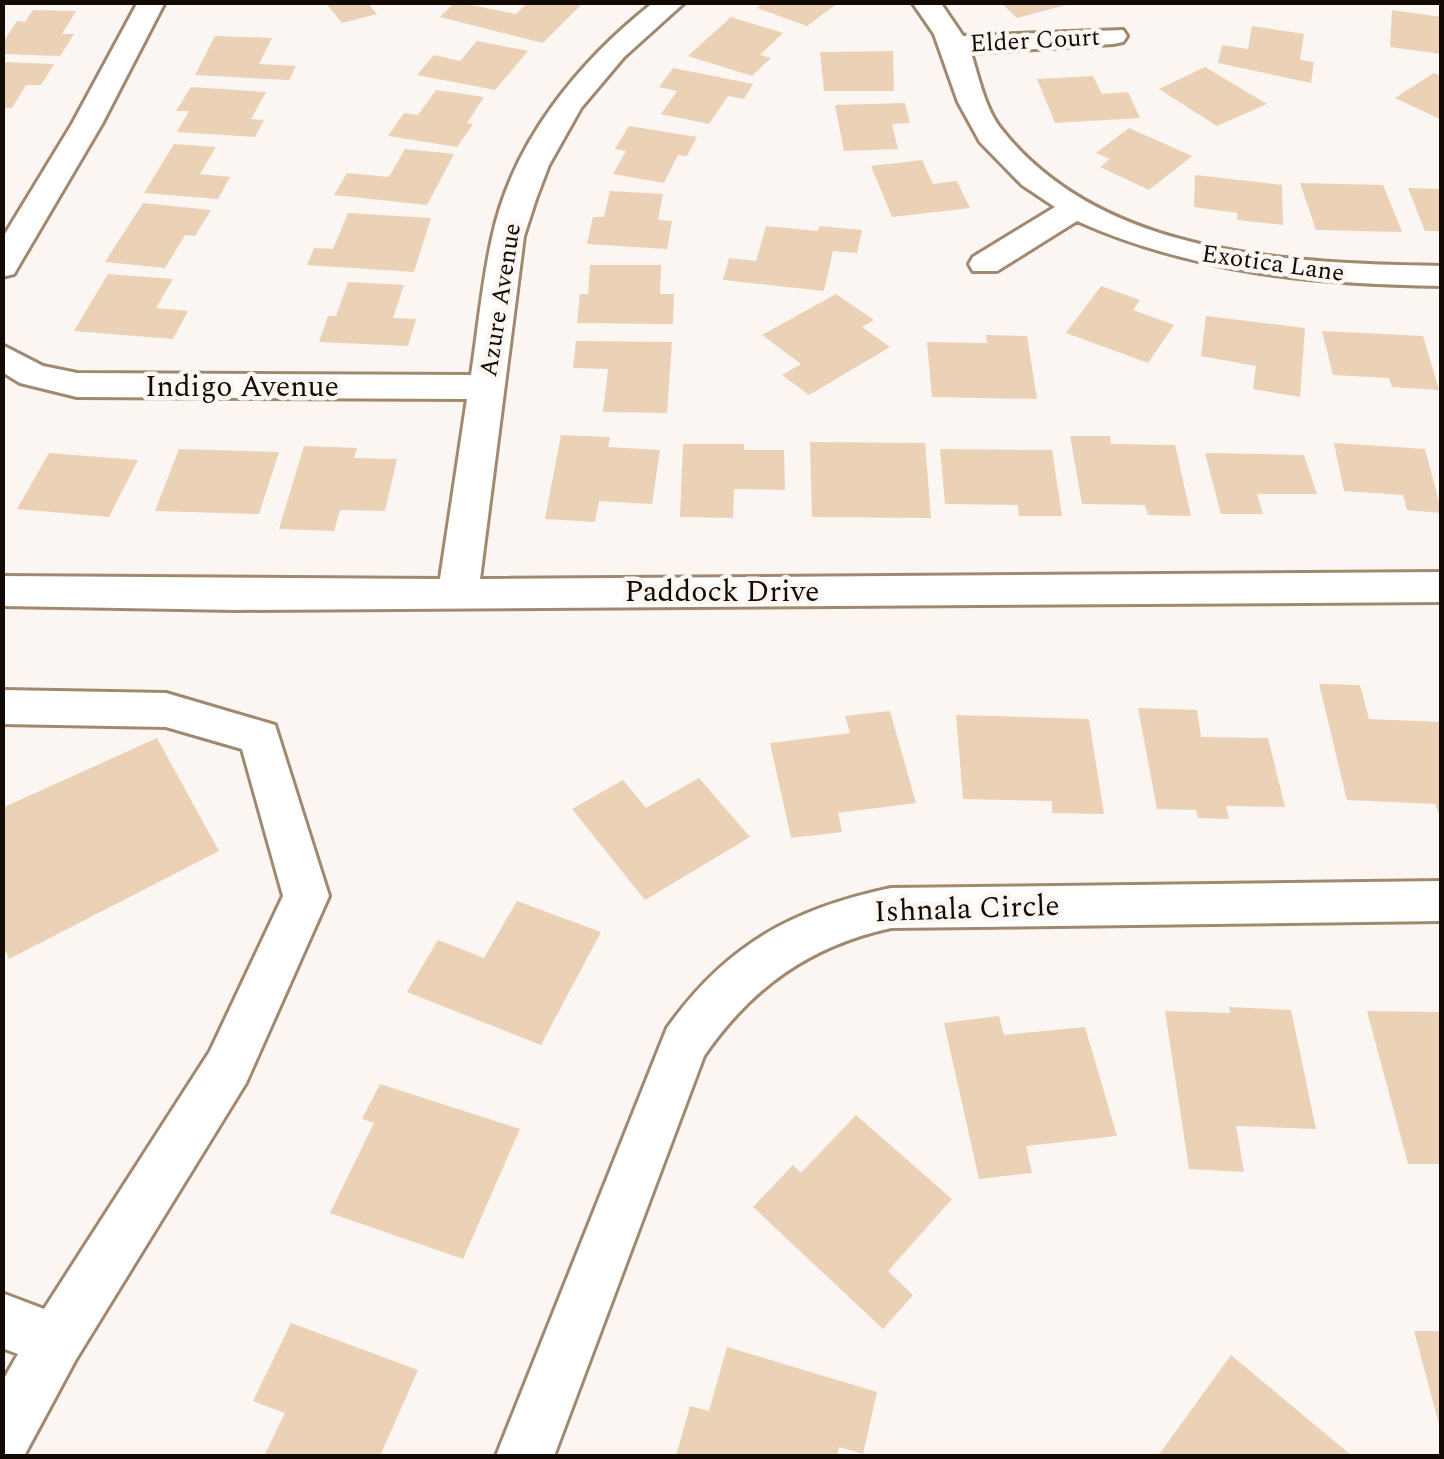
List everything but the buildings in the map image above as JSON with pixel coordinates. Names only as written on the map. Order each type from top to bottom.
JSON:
[{"type":"street","points":[[2,267],[88,124],[152,2]]},
{"type":"street","name":"Azure Avenue","points":[[458,594],[508,236],[522,186],[544,139],[572,96],[606,57],[672,2]]},
{"type":"street","name":"Exotica Lane","points":[[924,2],[957,45],[974,108],[988,133],[1024,170],[1078,207],[1142,236],[1240,264],[1345,276],[1442,276]]},
{"type":"street","name":"Elder Court","points":[[957,45],[1113,36]]},
{"type":"street","points":[[985,264],[1078,207]]},
{"type":"street","name":"Indigo Avenue","points":[[2,356],[32,374],[78,385],[488,387]]},
{"type":"street","name":"Paddock Drive","points":[[2,591],[458,594],[1442,586]]},
{"type":"street","points":[[2,707],[166,710],[260,737],[306,896],[228,1067],[55,1341],[2,1440]]},
{"type":"street","name":"Ishnala Circle","points":[[525,1456],[684,1044],[722,992],[771,950],[829,922],[892,908],[1442,901]]},
{"type":"street","points":[[2,1320],[55,1341]]}]
